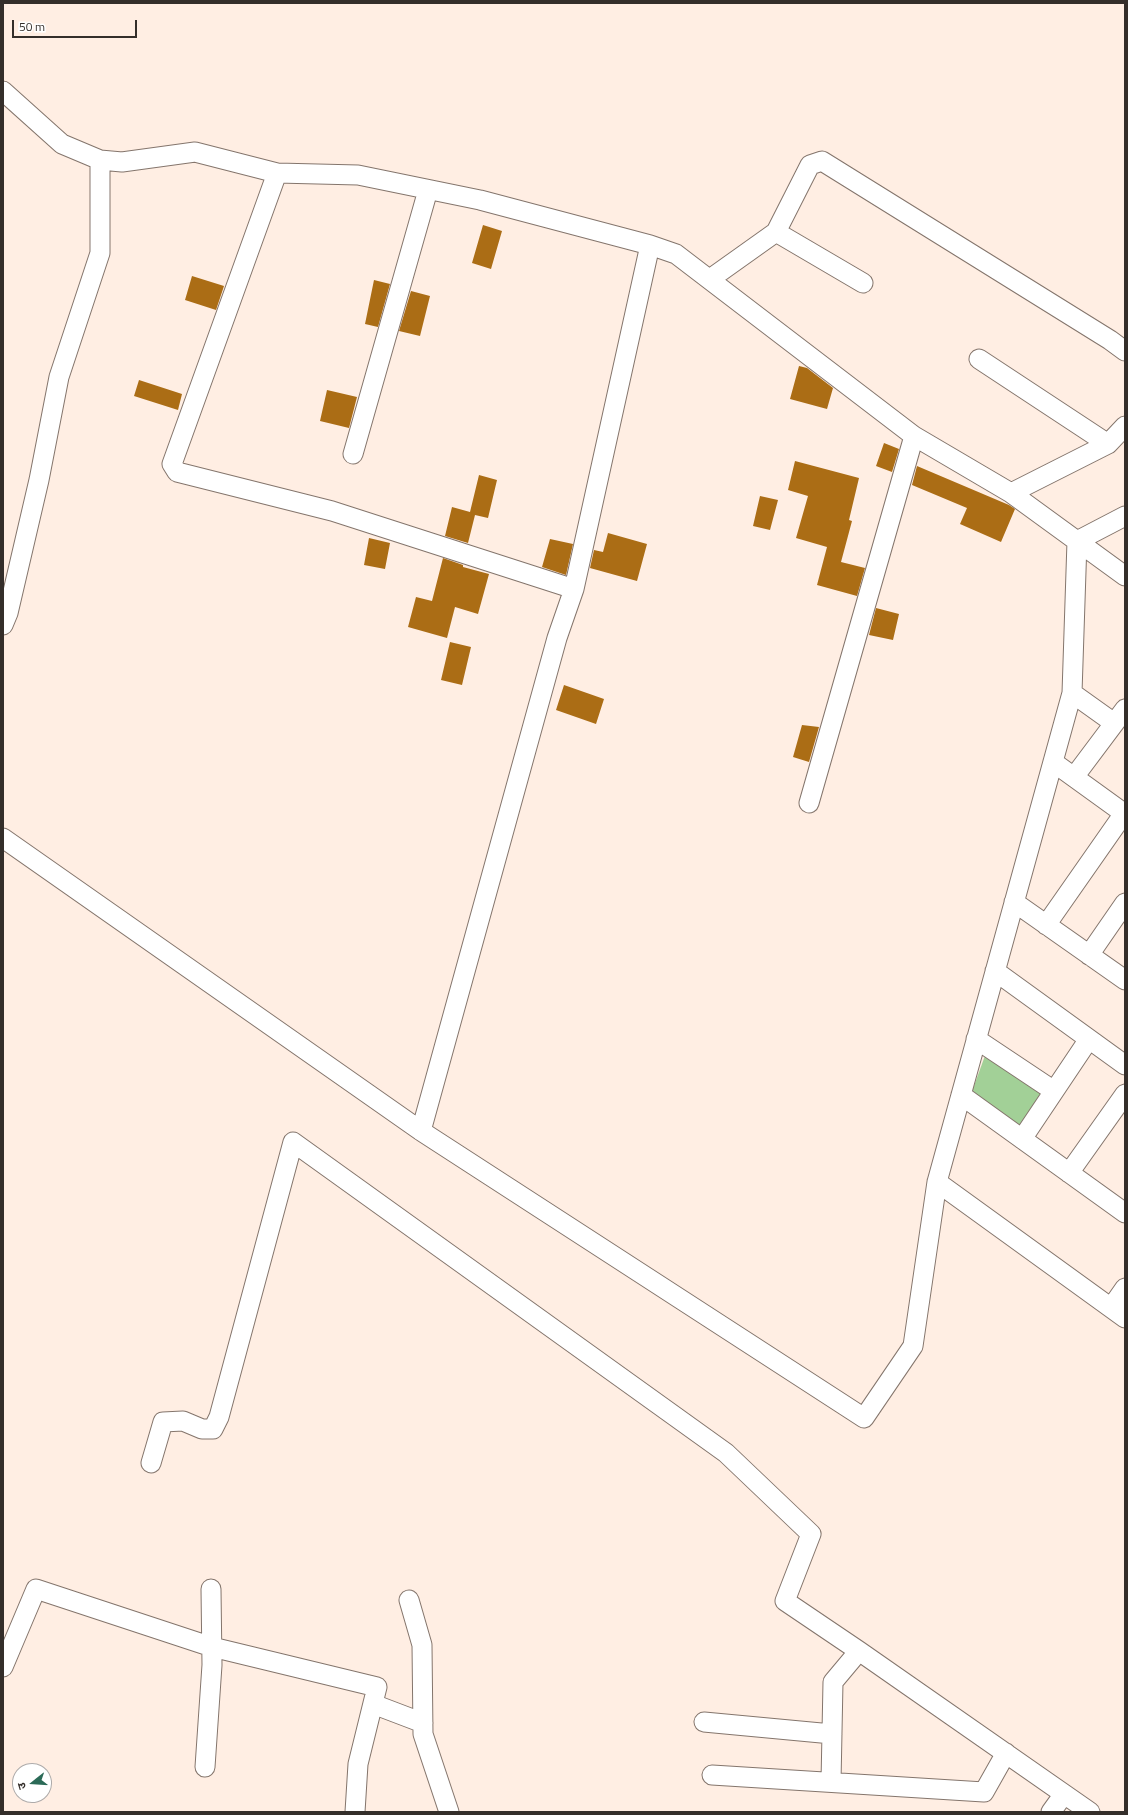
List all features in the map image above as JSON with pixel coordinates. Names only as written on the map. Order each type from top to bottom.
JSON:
[{"type":"street","points":[[3,91],[62,144],[100,160],[122,162],[195,152],[277,173],[358,175],[480,200],[650,245],[676,254],[914,436],[1011,493],[1125,576]]},
{"type":"street","points":[[3,625],[8,613],[39,480],[59,377],[100,253],[100,160]]},
{"type":"street","points":[[710,279],[776,232],[810,165],[822,161],[1110,340],[1125,351]]},
{"type":"street","points":[[277,173],[172,464],[177,472],[332,512],[574,589]]},
{"type":"street","points":[[353,454],[428,190]]},
{"type":"street","points":[[776,232],[864,283]]},
{"type":"street","points":[[422,1131],[555,646],[574,589],[650,245]]},
{"type":"street","points":[[979,359],[1108,444]]},
{"type":"street","points":[[1011,493],[1108,444],[1125,426]]},
{"type":"street","points":[[809,804],[914,436]]},
{"type":"street","points":[[1077,540],[1125,516]]},
{"type":"street","points":[[3,838],[422,1131],[864,1418],[913,1346],[937,1182],[1072,693],[1077,540]]},
{"type":"street","points":[[1072,693],[1120,716],[1074,777]]},
{"type":"street","points":[[1046,925],[1125,813],[1053,762]]},
{"type":"street","points":[[1014,902],[1125,980]]},
{"type":"street","points":[[1090,955],[1125,903]]},
{"type":"street","points":[[995,971],[1125,1065]]},
{"type":"street","points":[[976,1039],[1054,1091]]},
{"type":"street","points":[[1022,1139],[1089,1039]]},
{"type":"street","points":[[1069,1173],[1125,1094]]},
{"type":"street","points":[[961,1095],[1069,1173],[1122,1204]]},
{"type":"street","points":[[151,1463],[163,1422],[183,1421],[202,1429],[213,1429],[219,1417],[293,1142],[726,1453],[811,1534],[785,1601],[860,1651],[1090,1812]]},
{"type":"street","points":[[937,1182],[1118,1313],[1125,1288]]},
{"type":"street","points":[[3,1667],[36,1589],[212,1647],[377,1687],[358,1764],[355,1812]]},
{"type":"street","points":[[205,1766],[212,1647],[210,1589]]},
{"type":"street","points":[[409,1600],[422,1645],[424,1734],[449,1812]]},
{"type":"street","points":[[831,1782],[833,1682],[860,1651]]},
{"type":"street","points":[[372,1704],[423,1723]]},
{"type":"street","points":[[704,1722],[832,1734]]},
{"type":"street","points":[[712,1775],[984,1792],[1006,1753]]},
{"type":"street","points":[[1051,1812],[1064,1794]]},
{"type":"green space","points":[[986,1053],[1042,1092],[1017,1130],[971,1094]]},
{"type":"building","points":[[483,225],[502,231],[491,269],[472,263]]},
{"type":"building","points":[[192,276],[224,286],[216,310],[185,300]]},
{"type":"building","points":[[374,280],[390,284],[378,327],[365,324]]},
{"type":"building","points":[[411,291],[430,296],[420,336],[399,331]]},
{"type":"building","points":[[799,366],[807,368],[833,388],[827,409],[790,399]]},
{"type":"building","points":[[139,380],[182,394],[178,410],[134,396]]},
{"type":"building","points":[[327,390],[357,397],[349,428],[320,421]]},
{"type":"building","points":[[884,443],[899,449],[892,472],[876,466]]},
{"type":"building","points":[[795,461],[859,478],[849,520],[852,521],[841,562],[865,568],[857,596],[817,585],[827,547],[796,538],[808,496],[788,490]]},
{"type":"building","points":[[917,466],[1009,505],[1015,509],[1001,542],[960,524],[967,508],[912,485]]},
{"type":"building","points":[[479,475],[497,480],[488,518],[475,515],[468,543],[445,536],[452,507],[470,512]]},
{"type":"building","points":[[760,496],[778,500],[770,530],[753,526]]},
{"type":"building","points":[[608,533],[647,544],[637,581],[590,568],[594,550],[603,552]]},
{"type":"building","points":[[369,538],[390,543],[385,569],[364,565]]},
{"type":"building","points":[[550,539],[573,544],[566,575],[542,567]]},
{"type":"building","points":[[443,558],[463,565],[463,567],[489,574],[478,614],[455,607],[447,638],[408,627],[416,597],[432,601]]},
{"type":"building","points":[[876,608],[899,614],[893,640],[869,635]]},
{"type":"building","points":[[450,642],[471,647],[462,685],[441,680]]},
{"type":"building","points":[[564,685],[604,699],[596,724],[556,710]]},
{"type":"building","points":[[802,725],[819,727],[809,762],[793,757]]}]
